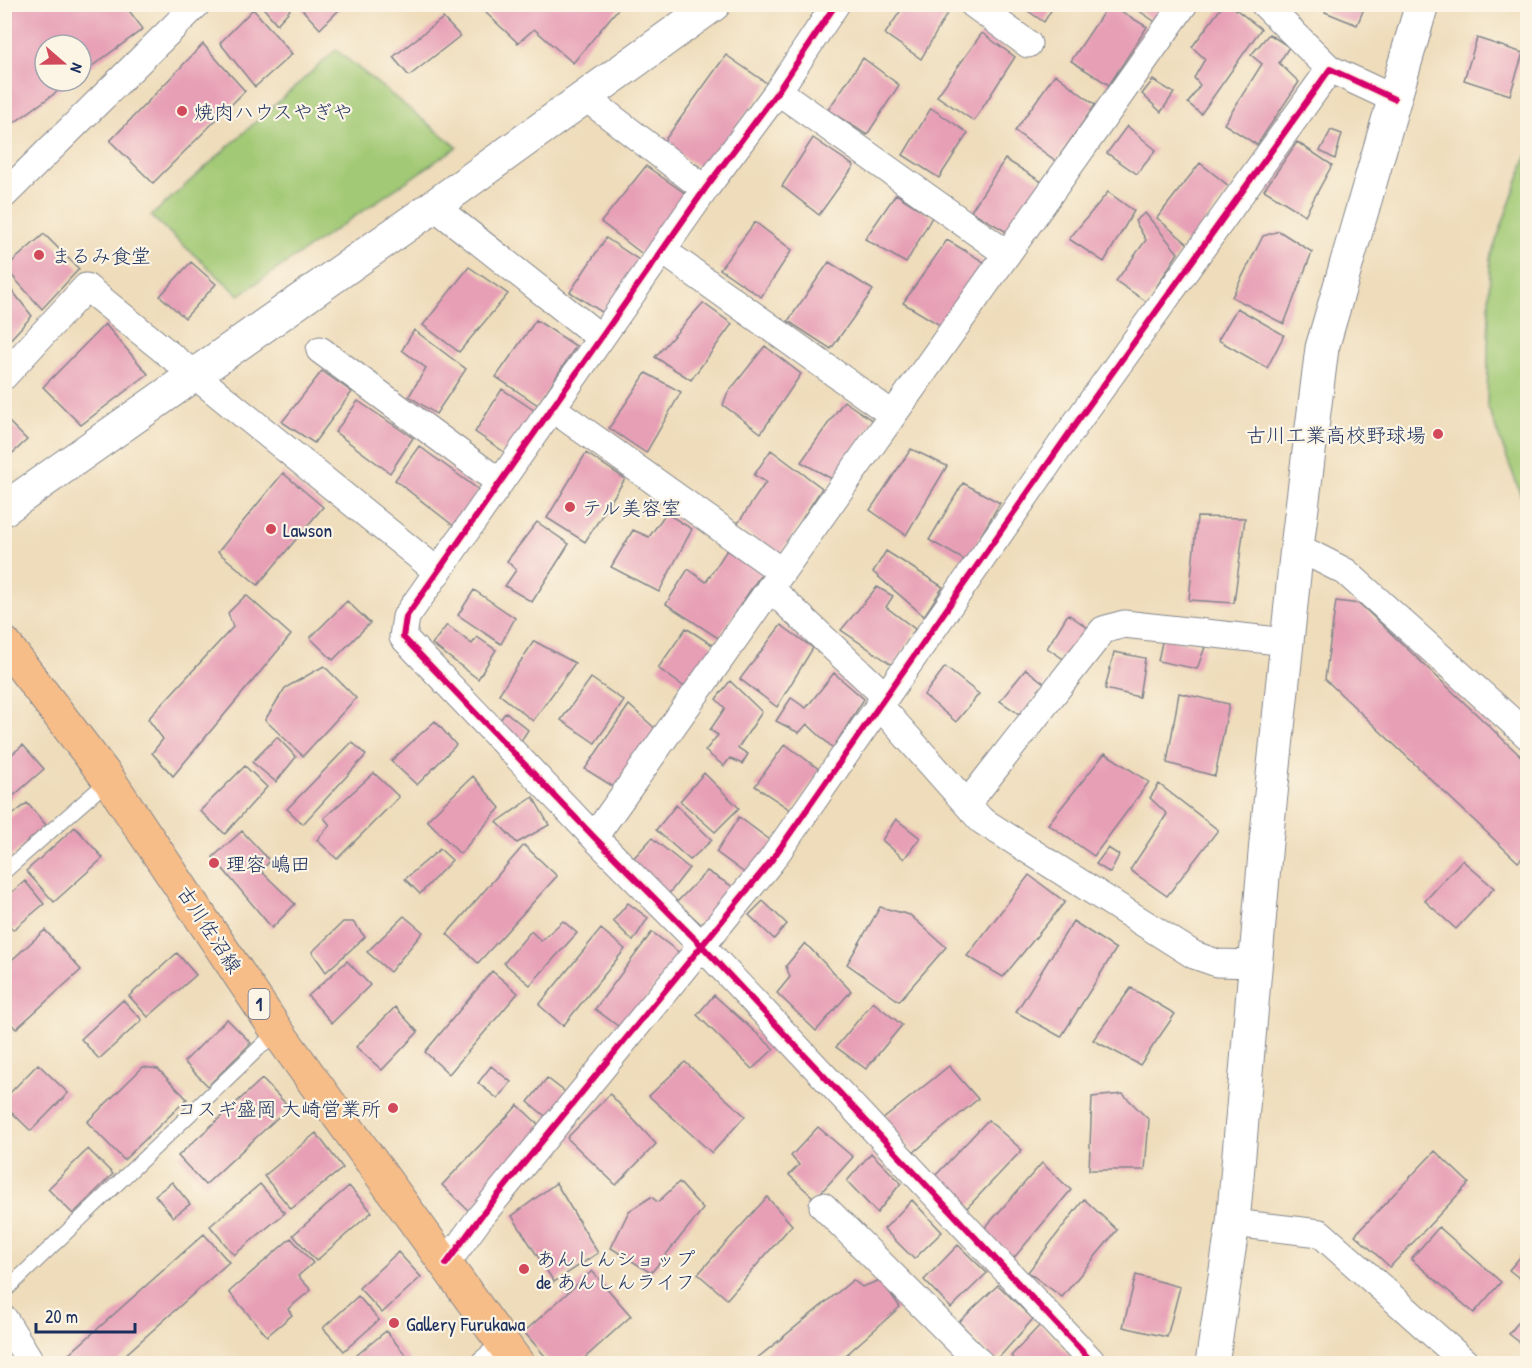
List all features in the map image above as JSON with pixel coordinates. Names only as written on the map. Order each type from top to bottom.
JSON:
[{"type":"main road","name":"古川佐沼線","points":[[4,643],[109,780],[277,1031],[446,1264],[502,1358]]},
{"type":"street","points":[[4,195],[197,4]]},
{"type":"street","points":[[4,509],[434,206],[714,4]]},
{"type":"street","points":[[836,4],[778,91],[662,249],[406,617],[403,637],[594,837],[702,946],[1094,1364]]},
{"type":"street","points":[[973,4],[1028,44]]},
{"type":"street","points":[[594,837],[1184,4]]},
{"type":"street","points":[[1264,4],[1330,69],[1394,99]]},
{"type":"street","points":[[1212,1364],[1233,1223],[1287,642],[1322,348],[1422,4]]},
{"type":"street","points":[[446,1264],[481,1216],[771,861],[1077,422],[1330,69]]},
{"type":"street","points":[[778,91],[1008,254]]},
{"type":"street","points":[[585,97],[705,189]]},
{"type":"street","points":[[434,206],[600,338]]},
{"type":"street","points":[[662,249],[893,415]]},
{"type":"street","points":[[4,375],[86,287],[438,572]]},
{"type":"street","points":[[321,350],[499,482]]},
{"type":"street","points":[[552,408],[776,580],[882,700],[981,820],[1194,955],[1217,963],[1256,964]]},
{"type":"street","points":[[1297,547],[1346,572],[1527,736]]},
{"type":"street","points":[[967,804],[1102,630],[1124,624],[1287,642]]},
{"type":"street","points":[[823,1206],[966,1359]]},
{"type":"street","points":[[1233,1223],[1320,1233],[1467,1364]]},
{"type":"street","points":[[4,1319],[32,1364]]},
{"type":"lane","points":[[4,873],[109,780]]},
{"type":"lane","points":[[4,1292],[277,1031]]},
{"type":"green space","points":[[336,50],[457,147],[239,295],[151,216]]},
{"type":"green space","points":[[1527,155],[1527,511],[1487,405],[1490,258]]},
{"type":"building","points":[[4,4],[124,4],[143,29],[93,65],[93,33],[33,33],[33,93],[55,93],[4,130]]},
{"type":"building","points":[[260,4],[286,4],[290,10],[277,24]]},
{"type":"building","points":[[297,4],[345,4],[320,29]]},
{"type":"building","points":[[493,4],[622,4],[573,63],[534,29],[518,43],[486,13]]},
{"type":"building","points":[[905,4],[937,4],[948,12],[921,59],[885,34]]},
{"type":"building","points":[[1018,4],[1055,4],[1044,22]]},
{"type":"building","points":[[1109,4],[1147,27],[1109,85],[1071,61]]},
{"type":"building","points":[[1129,4],[1169,4],[1157,23]]},
{"type":"building","points":[[1224,4],[1229,4],[1261,29],[1201,114],[1188,103],[1200,85],[1194,78],[1205,59],[1192,47]]},
{"type":"building","points":[[1328,4],[1366,4],[1357,25],[1325,12]]},
{"type":"building","points":[[253,9],[292,54],[255,87],[220,43]]},
{"type":"building","points":[[443,18],[460,36],[409,76],[393,57]]},
{"type":"building","points":[[982,33],[1015,57],[974,121],[937,96]]},
{"type":"building","points":[[1269,34],[1289,47],[1279,63],[1299,82],[1257,145],[1224,124],[1262,64],[1251,55]]},
{"type":"building","points":[[1477,38],[1523,53],[1510,95],[1464,80]]},
{"type":"building","points":[[203,44],[245,91],[153,183],[110,141]]},
{"type":"building","points":[[726,55],[768,84],[705,170],[662,144]]},
{"type":"building","points":[[863,58],[899,85],[867,135],[828,110]]},
{"type":"building","points":[[1055,74],[1095,105],[1056,161],[1015,131]]},
{"type":"building","points":[[1153,80],[1174,93],[1161,112],[1142,94]]},
{"type":"building","points":[[931,108],[968,133],[939,178],[903,155]]},
{"type":"building","points":[[1127,126],[1156,150],[1137,174],[1107,153]]},
{"type":"building","points":[[1331,130],[1342,134],[1335,159],[1320,151]]},
{"type":"building","points":[[813,138],[854,166],[819,215],[782,186]]},
{"type":"building","points":[[1297,142],[1332,165],[1305,215],[1264,190]]},
{"type":"building","points":[[1005,159],[1042,182],[1010,234],[971,211]]},
{"type":"building","points":[[1200,163],[1230,187],[1188,244],[1157,218]]},
{"type":"building","points":[[646,166],[686,194],[645,256],[601,222]]},
{"type":"building","points":[[1108,192],[1134,211],[1104,262],[1069,239]]},
{"type":"building","points":[[896,194],[932,217],[906,263],[865,239]]},
{"type":"building","points":[[1145,213],[1178,253],[1147,302],[1116,281],[1146,240],[1135,221]]},
{"type":"building","points":[[755,222],[792,250],[761,297],[720,269]]},
{"type":"building","points":[[1279,231],[1312,252],[1284,324],[1232,297],[1263,236]]},
{"type":"building","points":[[44,234],[79,269],[42,309],[5,268]]},
{"type":"building","points":[[606,238],[642,262],[605,314],[570,292]]},
{"type":"building","points":[[947,240],[984,262],[943,327],[903,303]]},
{"type":"building","points":[[191,262],[216,284],[185,318],[160,296]]},
{"type":"building","points":[[829,262],[873,290],[831,349],[788,321]]},
{"type":"building","points":[[469,267],[508,294],[459,352],[423,325]]},
{"type":"building","points":[[11,289],[32,316],[4,346],[4,296]]},
{"type":"building","points":[[703,303],[732,324],[691,380],[655,357]]},
{"type":"building","points":[[1237,308],[1284,335],[1267,368],[1218,340]]},
{"type":"building","points":[[536,320],[576,346],[538,405],[496,377]]},
{"type":"building","points":[[105,324],[148,374],[81,425],[43,387]]},
{"type":"building","points":[[414,330],[466,369],[436,414],[409,396],[426,368],[402,350]]},
{"type":"building","points":[[765,346],[801,374],[761,433],[723,405],[727,394]]},
{"type":"building","points":[[322,371],[352,392],[314,443],[282,422]]},
{"type":"building","points":[[646,373],[681,392],[646,453],[609,428]]},
{"type":"building","points":[[502,389],[535,411],[507,454],[475,432]]},
{"type":"building","points":[[358,401],[413,438],[390,473],[335,432]]},
{"type":"building","points":[[844,401],[873,421],[834,480],[801,462]]},
{"type":"building","points":[[4,417],[27,440],[4,461]]},
{"type":"building","points":[[419,446],[479,490],[455,527],[395,480]]},
{"type":"building","points":[[911,449],[947,466],[906,535],[870,510]]},
{"type":"building","points":[[771,450],[822,488],[780,554],[736,526],[766,482],[754,475]]},
{"type":"building","points":[[586,453],[625,479],[585,542],[547,518]]},
{"type":"building","name":"Lawson","points":[[283,473],[323,507],[258,585],[218,552]]},
{"type":"building","points":[[963,483],[1000,503],[966,561],[929,540]]},
{"type":"building","points":[[666,513],[692,529],[659,592],[611,567],[633,530],[649,537]]},
{"type":"building","points":[[1197,517],[1245,518],[1234,603],[1189,600]]},
{"type":"building","points":[[537,522],[569,544],[532,602],[505,586],[516,570],[507,561]]},
{"type":"building","points":[[727,550],[762,573],[718,638],[666,604],[688,569],[706,582]]},
{"type":"building","points":[[886,551],[943,587],[924,616],[873,572]]},
{"type":"building","points":[[877,587],[893,596],[886,607],[915,629],[894,666],[841,630]]},
{"type":"building","points":[[474,590],[515,618],[501,644],[458,615]]},
{"type":"building","points":[[246,595],[291,635],[173,776],[152,753],[163,739],[148,719],[233,627],[228,613]]},
{"type":"building","points":[[347,601],[370,623],[333,660],[310,638]]},
{"type":"building","points":[[1336,601],[1360,604],[1528,763],[1528,852],[1518,862],[1325,679]]},
{"type":"building","points":[[1068,614],[1088,628],[1065,660],[1047,648]]},
{"type":"building","points":[[447,625],[472,644],[477,637],[496,650],[478,679],[432,644]]},
{"type":"building","points":[[781,625],[813,648],[777,707],[740,679]]},
{"type":"building","points":[[686,628],[714,646],[686,688],[658,668]]},
{"type":"building","points":[[1163,637],[1205,647],[1197,669],[1158,661]]},
{"type":"building","points":[[534,641],[575,663],[533,721],[499,694]]},
{"type":"building","points":[[1114,652],[1145,658],[1139,697],[1105,689]]},
{"type":"building","points":[[324,666],[356,698],[303,756],[265,720],[285,688]]},
{"type":"building","points":[[945,667],[979,694],[956,722],[924,695]]},
{"type":"building","points":[[1026,669],[1045,684],[1022,716],[1000,701]]},
{"type":"building","points":[[834,673],[864,699],[833,748],[807,724],[799,733],[776,721],[791,698],[806,708]]},
{"type":"building","points":[[591,678],[624,701],[595,743],[561,720]]},
{"type":"building","points":[[730,681],[762,712],[738,748],[748,754],[742,764],[730,758],[724,766],[705,751],[718,735],[710,730],[725,708],[716,699]]},
{"type":"building","points":[[1179,693],[1229,704],[1215,776],[1167,763]]},
{"type":"building","points":[[629,705],[658,731],[617,789],[585,769]]},
{"type":"building","points":[[506,712],[528,730],[519,744],[496,725]]},
{"type":"building","points":[[435,721],[456,745],[417,785],[391,761]]},
{"type":"building","points":[[277,737],[296,757],[276,782],[252,762]]},
{"type":"building","points":[[352,742],[366,755],[303,824],[287,809]]},
{"type":"building","points":[[785,744],[820,770],[792,811],[755,786]]},
{"type":"building","points":[[23,745],[44,769],[4,804],[4,761]]},
{"type":"building","points":[[1105,753],[1149,782],[1094,856],[1048,824]]},
{"type":"building","points":[[245,766],[267,787],[225,834],[200,811]]},
{"type":"building","points":[[374,773],[399,797],[337,859],[317,840],[330,825],[324,818]]},
{"type":"building","points":[[704,773],[739,808],[715,832],[680,801]]},
{"type":"building","points":[[473,776],[500,808],[460,854],[427,820]]},
{"type":"building","points":[[1159,784],[1218,830],[1167,896],[1130,870],[1167,814],[1150,798]]},
{"type":"building","points":[[533,797],[549,825],[517,843],[497,822]]},
{"type":"building","points":[[27,803],[46,825],[6,861],[4,822]]},
{"type":"building","points":[[676,805],[712,840],[690,860],[656,830]]},
{"type":"building","points":[[739,817],[774,843],[750,877],[716,852]]},
{"type":"building","points":[[896,819],[920,838],[904,859],[882,840]]},
{"type":"building","points":[[75,827],[103,858],[54,902],[26,871]]},
{"type":"building","points":[[242,831],[270,861],[261,871],[295,904],[272,928],[213,857]]},
{"type":"building","points":[[652,838],[689,868],[668,895],[630,862]]},
{"type":"building","points":[[524,845],[557,876],[478,963],[447,934]]},
{"type":"building","points":[[1108,848],[1119,855],[1110,873],[1096,864]]},
{"type":"building","points":[[440,849],[452,860],[420,894],[405,879]]},
{"type":"building","points":[[1462,860],[1494,888],[1456,929],[1425,901]]},
{"type":"building","points":[[707,871],[735,888],[705,928],[677,902]]},
{"type":"building","points":[[1029,875],[1065,902],[1003,977],[967,956]]},
{"type":"building","points":[[25,881],[44,904],[13,930],[4,919],[4,899]]},
{"type":"building","points":[[763,901],[787,924],[774,939],[749,915]]},
{"type":"building","points":[[628,903],[648,918],[633,941],[613,921]]},
{"type":"building","points":[[880,907],[910,915],[946,947],[899,1001],[847,964]]},
{"type":"building","points":[[404,916],[423,932],[390,972],[367,952]]},
{"type":"building","points":[[563,921],[577,933],[530,985],[504,963],[531,931],[541,941]]},
{"type":"building","points":[[1073,921],[1116,949],[1061,1037],[1016,1012]]},
{"type":"building","points":[[343,922],[353,922],[365,937],[326,972],[312,952]]},
{"type":"building","points":[[601,929],[625,949],[563,1026],[539,1005]]},
{"type":"building","points":[[45,930],[81,970],[16,1029],[4,1016],[4,967]]},
{"type":"building","points":[[652,932],[681,954],[622,1029],[595,1009]]},
{"type":"building","points":[[805,943],[851,991],[816,1031],[777,993],[790,977],[786,966]]},
{"type":"building","points":[[177,953],[196,975],[148,1017],[129,996]]},
{"type":"building","points":[[347,961],[370,985],[332,1023],[308,996]]},
{"type":"building","points":[[492,971],[518,993],[449,1074],[425,1052]]},
{"type":"building","points":[[1131,988],[1175,1014],[1140,1065],[1093,1040]]},
{"type":"building","points":[[714,995],[774,1049],[752,1069],[697,1015]]},
{"type":"building","points":[[123,1000],[142,1020],[99,1059],[81,1039]]},
{"type":"building","points":[[873,1002],[902,1025],[866,1069],[836,1047]]},
{"type":"building","points":[[395,1007],[418,1032],[382,1070],[356,1047]]},
{"type":"building","points":[[227,1019],[251,1043],[208,1086],[184,1062]]},
{"type":"building","points":[[685,1062],[745,1116],[712,1153],[649,1096]]},
{"type":"building","points":[[38,1064],[68,1093],[31,1131],[4,1105],[4,1099]]},
{"type":"building","points":[[491,1066],[511,1082],[498,1099],[478,1083]]},
{"type":"building","points":[[949,1066],[978,1099],[914,1152],[882,1120]]},
{"type":"building","points":[[143,1067],[158,1069],[187,1099],[124,1160],[87,1122]]},
{"type":"building","points":[[547,1078],[569,1095],[550,1120],[528,1102]]},
{"type":"building","points":[[262,1079],[289,1107],[205,1185],[178,1156]]},
{"type":"building","points":[[610,1094],[656,1144],[616,1185],[567,1138]]},
{"type":"building","points":[[1123,1094],[1149,1120],[1145,1170],[1089,1170],[1092,1097]]},
{"type":"building","points":[[518,1105],[544,1130],[469,1211],[442,1185]]},
{"type":"building","points":[[988,1120],[1022,1150],[967,1208],[935,1176]]},
{"type":"building","points":[[818,1127],[853,1157],[815,1199],[789,1175],[799,1165],[791,1156]]},
{"type":"building","points":[[316,1133],[343,1168],[291,1209],[264,1176]]},
{"type":"building","points":[[88,1149],[113,1174],[73,1214],[48,1189]]},
{"type":"building","points":[[1435,1151],[1469,1183],[1390,1267],[1355,1235]]},
{"type":"building","points":[[871,1153],[901,1183],[877,1213],[847,1181]]},
{"type":"building","points":[[1042,1163],[1071,1190],[1013,1259],[983,1230]]},
{"type":"building","points":[[172,1182],[190,1204],[173,1217],[155,1195]]},
{"type":"building","points":[[679,1182],[703,1209],[651,1273],[611,1248],[629,1211],[651,1197],[658,1202]]},
{"type":"building","points":[[556,1183],[598,1253],[554,1282],[512,1216]]},
{"type":"building","points":[[260,1184],[285,1213],[234,1255],[210,1226]]},
{"type":"building","points":[[349,1186],[372,1212],[316,1261],[293,1235]]},
{"type":"building","points":[[767,1197],[792,1225],[727,1299],[698,1274]]},
{"type":"building","points":[[1084,1199],[1117,1230],[1062,1297],[1028,1272]]},
{"type":"building","points":[[912,1200],[942,1232],[914,1259],[884,1229]]},
{"type":"building","points":[[1439,1227],[1501,1282],[1474,1313],[1411,1259]]},
{"type":"building","points":[[204,1234],[229,1262],[115,1364],[58,1364]]},
{"type":"building","points":[[291,1238],[313,1263],[298,1276],[311,1290],[288,1309],[292,1315],[267,1336],[229,1292]]},
{"type":"building","points":[[958,1245],[987,1273],[951,1308],[924,1280]]},
{"type":"building","points":[[1528,1248],[1528,1285],[1509,1270]]},
{"type":"building","points":[[398,1252],[421,1277],[382,1313],[359,1288]]},
{"type":"building","points":[[592,1271],[631,1316],[578,1364],[552,1364],[524,1332]]},
{"type":"building","points":[[1136,1275],[1180,1287],[1167,1337],[1123,1327]]},
{"type":"building","points":[[853,1280],[862,1287],[881,1280],[900,1307],[836,1364],[750,1364]]},
{"type":"building","points":[[998,1285],[1033,1319],[996,1361],[959,1322]]},
{"type":"building","points":[[358,1296],[379,1320],[344,1351],[323,1328]]},
{"type":"building","points":[[1525,1314],[1528,1316],[1528,1349],[1509,1334]]},
{"type":"building","points":[[1040,1325],[1071,1357],[1065,1364],[1018,1364],[1011,1356]]},
{"type":"building","points":[[386,1331],[413,1364],[356,1364],[352,1359]]},
{"type":"cycle path","points":[[836,4],[778,91],[705,189],[406,617],[403,637],[594,837],[702,946],[1094,1364]]},
{"type":"cycle path","points":[[446,1264],[481,1216],[771,861],[1077,422],[1330,69],[1394,99]]},
{"type":"place","name":"焼肉ハウスやぎや","points":[[182,111]]},
{"type":"place","name":"まるみ食堂","points":[[39,255]]},
{"type":"place","name":"古川工業高校野球場","points":[[1438,434]]},
{"type":"place","name":"テル美容室","points":[[570,507]]},
{"type":"place","name":"Lawson","points":[[271,529]]},
{"type":"place","name":"理容 嶋田","points":[[214,863]]},
{"type":"place","name":"コスギ盛岡 大崎営業所","points":[[393,1108]]},
{"type":"place","name":"あんしんショップ de あんしんライフ","points":[[524,1269]]},
{"type":"place","name":"Gallery Furukawa","points":[[394,1323]]}]
